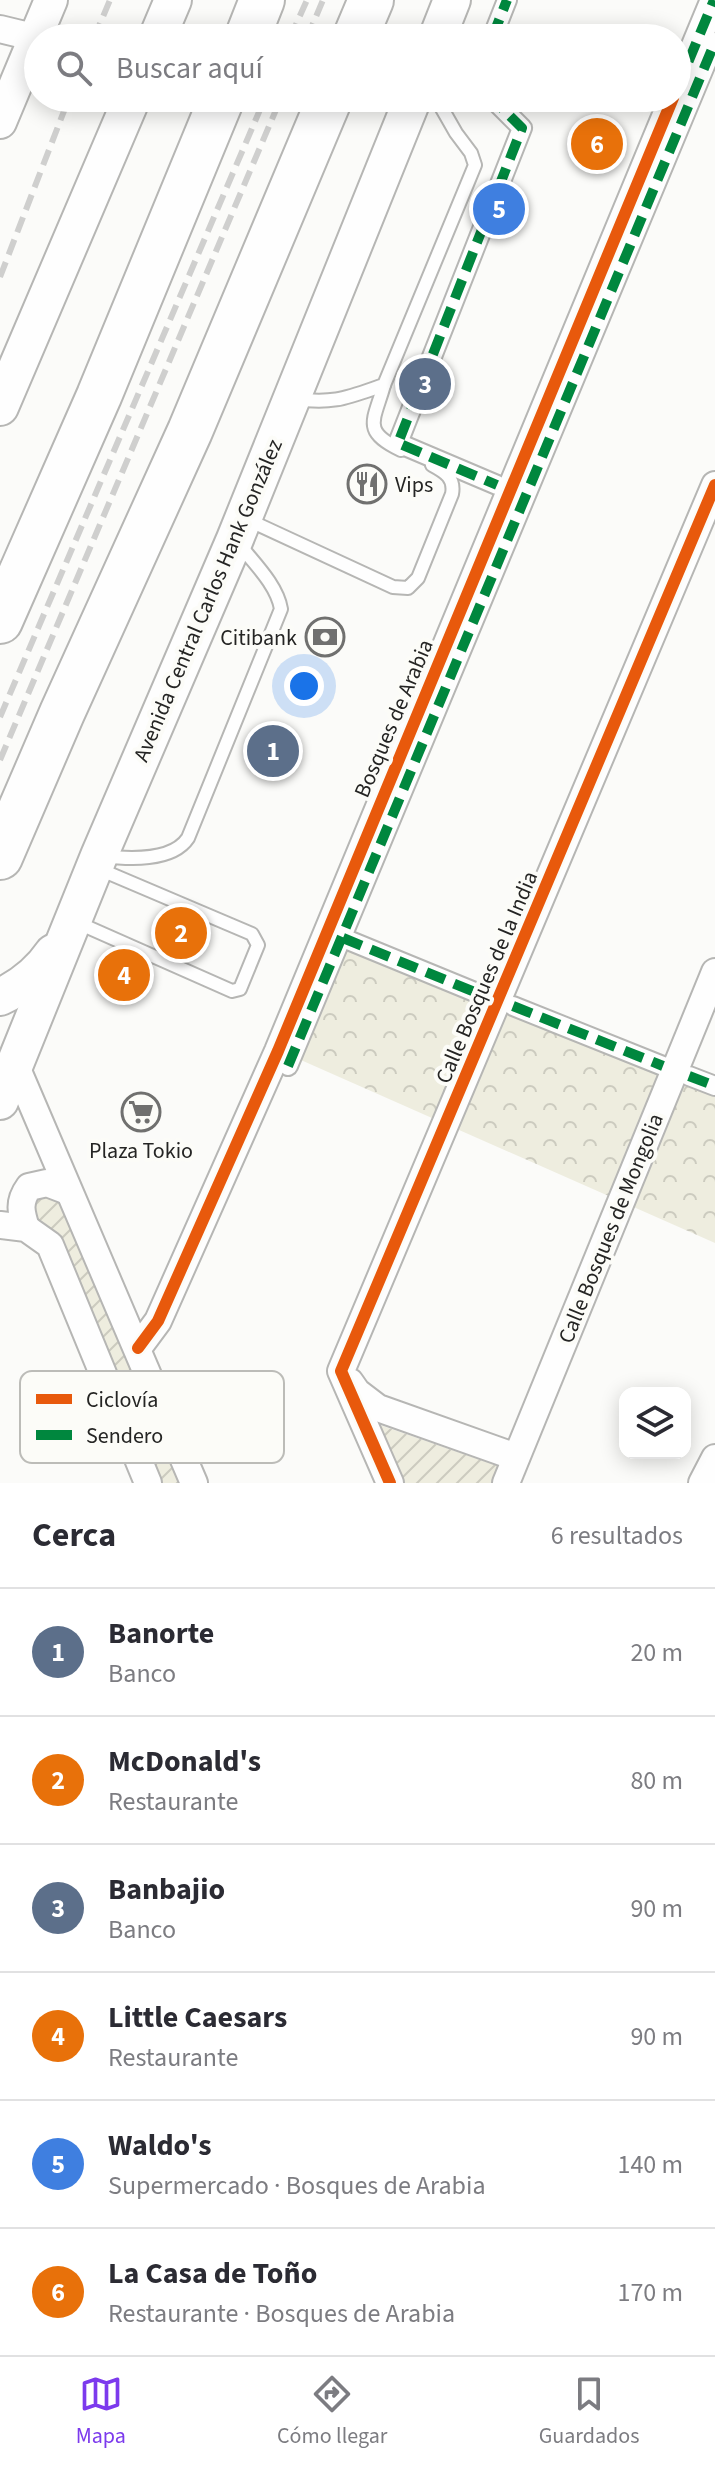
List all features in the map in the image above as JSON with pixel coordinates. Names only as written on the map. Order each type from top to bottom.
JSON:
[{"type":"highway","points":[[253,24],[262,0]]},
{"type":"highway","points":[[361,24],[371,0]]},
{"type":"highway","points":[[0,621],[99,396],[216,112]]},
{"type":"highway","points":[[0,857],[190,431],[324,112]]},
{"type":"main road","points":[[163,24],[173,0]]},
{"type":"main road","points":[[443,24],[452,0]]},
{"type":"main road","points":[[0,407],[126,112]]},
{"type":"main road","name":"Avenida Central Carlos Hank González","points":[[0,1101],[97,862],[239,528],[407,112]]},
{"type":"main road","points":[[0,997],[45,966],[73,920]]},
{"type":"street","points":[[42,24],[51,0]]},
{"type":"street","points":[[498,24],[507,0]]},
{"type":"street","points":[[691,55],[714,0]]},
{"type":"street","points":[[0,29],[24,35]]},
{"type":"street","points":[[691,100],[715,42]]},
{"type":"street","points":[[0,122],[24,68]]},
{"type":"street","points":[[497,485],[398,443],[522,128],[506,112]]},
{"type":"street","name":"Bosques de Arabia","points":[[138,1348],[158,1321],[278,1051],[667,112]]},
{"type":"street","points":[[288,1066],[686,112]]},
{"type":"street","name":"Calle Bosques de la India","points":[[341,1371],[715,485]]},
{"type":"street","points":[[343,938],[482,995]]},
{"type":"street","name":"Calle Bosques de Mongolia","points":[[506,1483],[715,972]]},
{"type":"street","points":[[513,1006],[663,1066]]},
{"type":"street","points":[[15,1064],[148,1371]]},
{"type":"street","points":[[689,1076],[715,1086]]},
{"type":"street","points":[[68,1191],[47,1183],[29,1187],[21,1200],[13,1226],[50,1245],[102,1371]]},
{"type":"street","points":[[341,1371],[357,1392],[378,1408],[516,1457]]},
{"type":"street","points":[[341,1371],[390,1483]]},
{"type":"street","points":[[702,1483],[715,1458]]},
{"type":"street","points":[[140,1463],[148,1483]]},
{"type":"street","points":[[186,1463],[194,1483]]},
{"type":"lane","points":[[239,528],[393,587],[401,589],[414,584],[453,487],[452,481],[443,471],[378,438],[374,420],[384,385],[475,165],[471,153],[444,112]]},
{"type":"lane","points":[[291,398],[324,403],[384,385]]},
{"type":"lane","points":[[97,862],[137,860],[177,848],[188,838],[281,609],[278,598],[239,528]]},
{"type":"lane","points":[[73,920],[232,991],[240,989],[258,945],[252,934],[125,878],[97,862]]},
{"type":"green space","points":[[332,935],[715,1086],[715,1243],[285,1053]]},
{"type":"green space","points":[[58,1191],[136,1371],[103,1371],[28,1219],[29,1193]]},
{"type":"green space","points":[[380,1425],[501,1467],[494,1483],[404,1483]]},
{"type":"green space","points":[[148,1463],[176,1463],[185,1483],[158,1483]]},
{"type":"railway","points":[[100,24],[110,0]]},
{"type":"railway","points":[[296,24],[307,0]]},
{"type":"railway","points":[[313,24],[323,0]]},
{"type":"railway","points":[[0,277],[64,112]]},
{"type":"railway","points":[[0,717],[259,112]]},
{"type":"railway","points":[[0,760],[275,112]]},
{"type":"marked path","points":[[498,24],[507,0]]},
{"type":"marked path","points":[[691,55],[714,0]]},
{"type":"marked path","points":[[691,100],[715,42]]},
{"type":"marked path","points":[[497,485],[398,443],[522,128],[506,112]]},
{"type":"marked path","points":[[288,1066],[686,112]]},
{"type":"marked path","points":[[343,938],[482,995]]},
{"type":"marked path","points":[[513,1006],[663,1066]]},
{"type":"marked path","points":[[689,1076],[715,1086]]},
{"type":"cycle path","points":[[138,1348],[158,1321],[278,1051],[667,112]]},
{"type":"cycle path","points":[[390,1483],[341,1371],[715,485]]},
{"type":"place","name":"La Casa de Toño","points":[[597,144]]},
{"type":"place","name":"Waldo's","points":[[499,209]]},
{"type":"place","name":"Banbajio","points":[[425,384]]},
{"type":"place","name":"Vips","points":[[367,484]]},
{"type":"place","name":"Citibank","points":[[325,637]]},
{"type":"place","name":"Banorte","points":[[273,751]]},
{"type":"place","name":"McDonald's","points":[[181,933]]},
{"type":"place","name":"Little Caesars","points":[[124,975]]},
{"type":"place","name":"Plaza Tokio","points":[[141,1112]]}]
